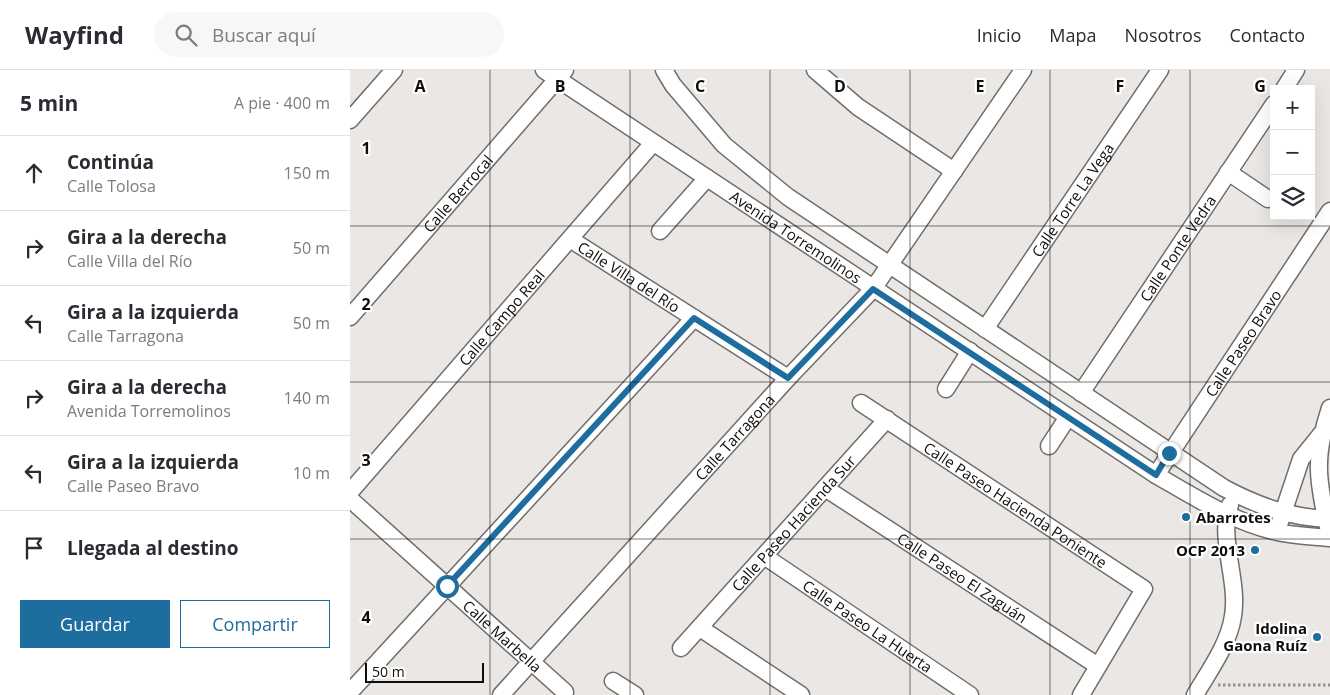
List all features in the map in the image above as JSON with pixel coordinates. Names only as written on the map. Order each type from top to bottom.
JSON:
[{"type":"street","points":[[350,120],[394,70]]},
{"type":"street","name":"Avenida Torremolinos","points":[[664,70],[673,84],[724,145],[788,197],[1169,453],[1235,494],[1282,514],[1328,519]]},
{"type":"street","points":[[815,70],[858,107],[954,171]]},
{"type":"street","name":"Calle Torre La Vega","points":[[985,329],[1160,70]]},
{"type":"street","points":[[1287,85],[1296,70]]},
{"type":"street","name":"Calle Tarragona","points":[[501,695],[788,378],[873,289],[954,171],[1019,71]]},
{"type":"street","name":"Avenida Torremolinos","points":[[555,73],[653,142],[1156,475],[1227,515],[1277,532],[1330,538]]},
{"type":"street","name":"Calle Berrocal","points":[[350,317],[555,73]]},
{"type":"street","name":"Calle Ponte Vedra","points":[[1082,393],[1270,110]]},
{"type":"street","name":"Calle Campo Real","points":[[350,492],[653,142]]},
{"type":"street","points":[[1228,172],[1268,199]]},
{"type":"street","points":[[660,231],[707,178]]},
{"type":"street","name":"Calle Paseo Bravo","points":[[1156,475],[1330,211]]},
{"type":"street","name":"Calle Villa del Río","points":[[570,239],[788,378]]},
{"type":"street","points":[[350,692],[694,318]]},
{"type":"street","points":[[946,389],[970,351]]},
{"type":"street","name":"Calle Paseo Hacienda Poniente","points":[[861,403],[1144,589],[1098,666]]},
{"type":"street","points":[[1330,408],[1322,433],[1318,476],[1328,519],[1330,538]]},
{"type":"street","points":[[1049,446],[1068,417]]},
{"type":"street","name":"Calle Paseo Hacienda Sur","points":[[681,648],[887,419]]},
{"type":"street","points":[[1277,532],[1301,459],[1322,433]]},
{"type":"street","name":"Calle Paseo El Zaguán","points":[[825,488],[1098,666]]},
{"type":"street","points":[[1195,695],[1227,637],[1233,616],[1234,593],[1226,532],[1227,515],[1235,494]]},
{"type":"street","name":"Calle Marbella","points":[[350,499],[566,692]]},
{"type":"street","name":"Calle Paseo La Huerta","points":[[764,556],[970,695]]},
{"type":"street","points":[[700,628],[801,695]]},
{"type":"street","points":[[1081,695],[1098,666]]},
{"type":"street","points":[[612,680],[635,695]]},
{"type":"path","points":[[1210,685],[1330,685]]},
{"type":"place","name":"Abarrotes","points":[[1186,517]]},
{"type":"place","name":"OCP 2013","points":[[1255,550]]},
{"type":"place","name":"Idolina Gaona Ruíz","points":[[1317,637]]},
{"type":"route","points":[[447,586],[694,318],[788,378],[873,289],[1156,475],[1169,453]]}]
